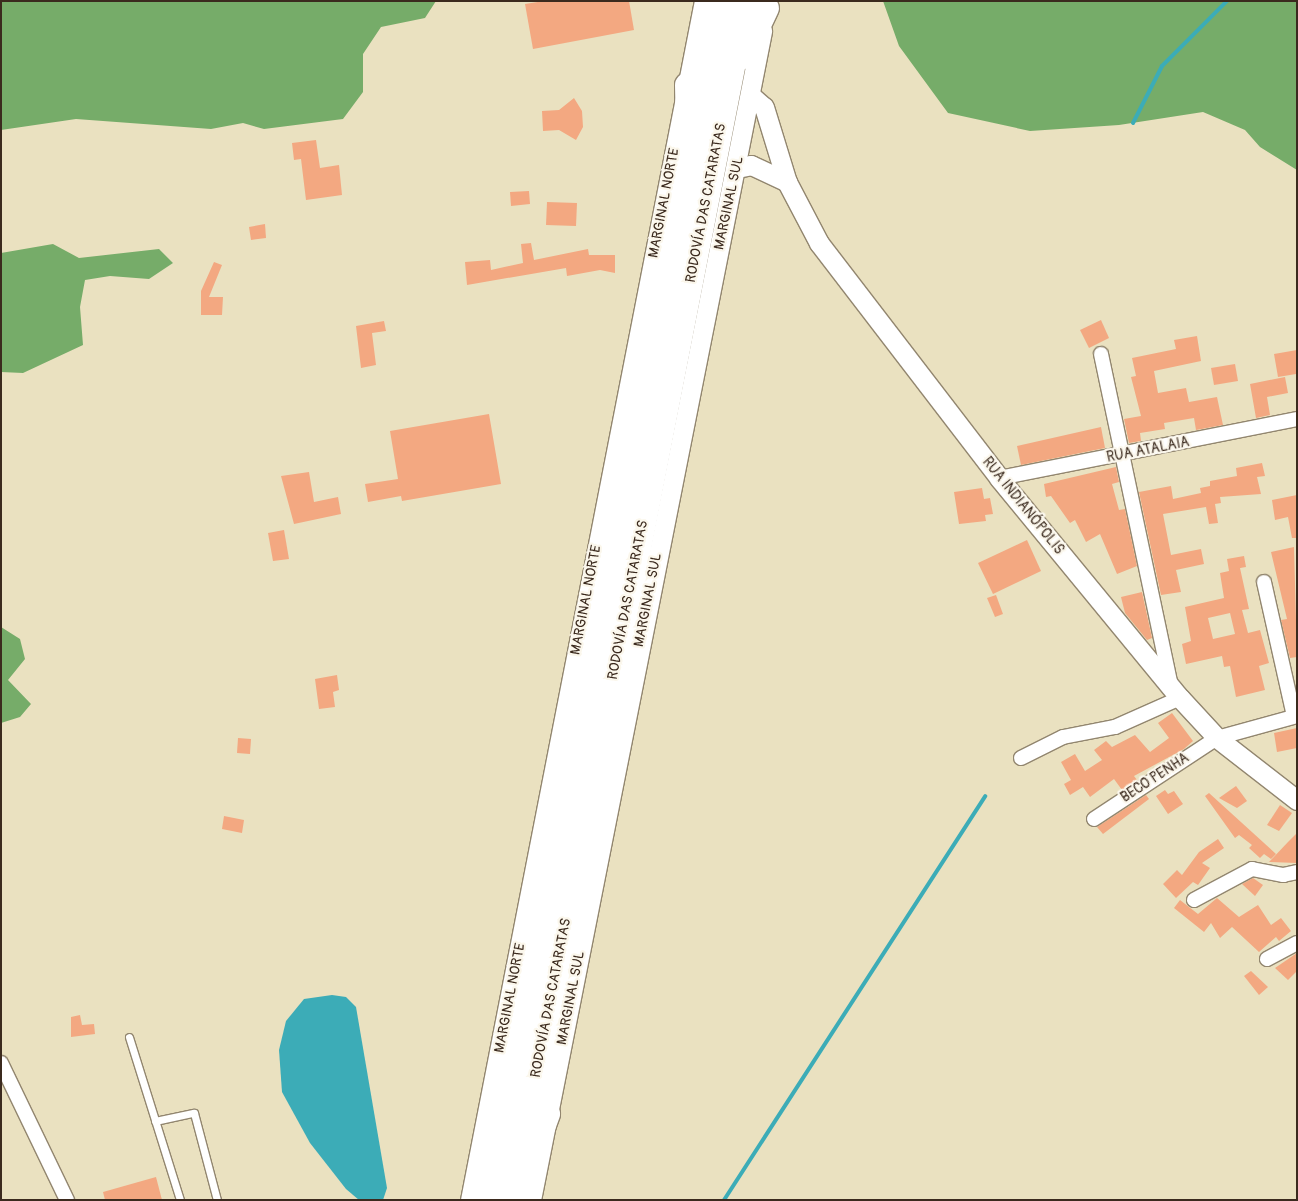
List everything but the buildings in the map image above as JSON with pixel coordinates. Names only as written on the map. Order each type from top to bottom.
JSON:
[{"type":"highway","name":"RODOVÍA DAS CATARATAS","points":[[490,1200],[724,1]]},
{"type":"highway","name":"RODOVÍA DAS CATARATAS","points":[[512,1200],[739,93],[760,3]]},
{"type":"highway","points":[[687,86],[690,176]]},
{"type":"highway","points":[[516,1200],[548,1114]]},
{"type":"street","name":"MARGINAL NORTE","points":[[470,1200],[704,1]]},
{"type":"street","name":"MARGINAL SUL","points":[[531,1200],[737,168],[739,93]]},
{"type":"street","name":"RUA INDIANÓPOLIS","points":[[739,93],[764,107],[787,182],[819,244],[999,478],[1176,693],[1217,738],[1297,800]]},
{"type":"street","points":[[737,168],[751,165],[787,182]]},
{"type":"street","points":[[1021,758],[1063,737],[1115,726],[1176,693],[1121,455],[1101,354]]},
{"type":"street","name":"RUA ATALAIA","points":[[999,478],[1297,419]]},
{"type":"street","points":[[1264,582],[1295,716]]},
{"type":"street","name":"BECO PENHA","points":[[1094,819],[1217,738],[1295,716]]},
{"type":"street","points":[[1194,900],[1252,869],[1283,875],[1297,872]]},
{"type":"street","points":[[1267,960],[1297,942]]},
{"type":"street","points":[[1,1063],[67,1200]]},
{"type":"lane","points":[[128,1037],[180,1200]]},
{"type":"lane","points":[[155,1121],[194,1113],[217,1200]]},
{"type":"green space","points":[[1,1],[436,1],[425,18],[381,27],[363,54],[363,92],[343,119],[264,129],[243,123],[211,129],[76,119],[1,130]]},
{"type":"green space","points":[[883,1],[1297,1],[1297,170],[1260,147],[1245,130],[1203,112],[1119,125],[1030,131],[948,113],[899,46]]},
{"type":"green space","points":[[53,244],[79,258],[159,249],[173,263],[149,279],[110,276],[85,280],[80,307],[83,345],[23,373],[1,372],[1,253]]},
{"type":"green space","points":[[1,627],[20,639],[25,659],[8,680],[31,704],[20,717],[1,723]]},
{"type":"water","points":[[332,995],[346,997],[356,1007],[387,1188],[383,1200],[359,1200],[346,1189],[310,1143],[282,1092],[279,1050],[286,1021],[304,999]]},
{"type":"waterway","points":[[1133,123],[1162,66],[1227,1]]},
{"type":"waterway","points":[[724,1200],[985,796]]}]
